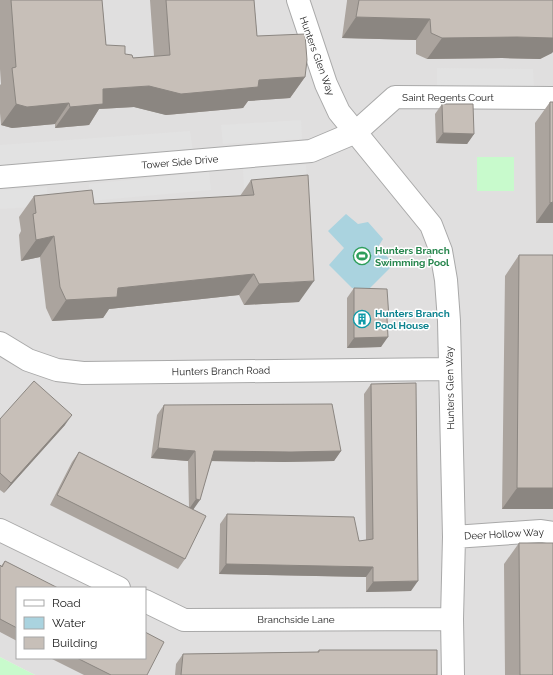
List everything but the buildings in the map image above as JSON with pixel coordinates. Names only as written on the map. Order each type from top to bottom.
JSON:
[{"type":"street","name":"Hunters Glen Way","points":[[298,0],[326,84],[339,112],[431,225],[441,251],[446,280],[449,321],[454,537],[452,619],[453,675]]},
{"type":"street","name":"Saint Regents Court","points":[[356,132],[395,97],[553,98]]},
{"type":"street","name":"Tower Side Drive","points":[[0,176],[311,151],[356,132]]},
{"type":"street","name":"Hunters Branch Road","points":[[0,343],[28,360],[56,370],[83,373],[449,369]]},
{"type":"street","points":[[0,530],[117,587]]},
{"type":"street","name":"Deer Hollow Way","points":[[454,537],[541,531],[553,532]]},
{"type":"street","name":"Branchside Lane","points":[[146,601],[184,620],[452,619]]},
{"type":"shaded area","points":[[0,0],[553,0],[553,675],[35,675],[0,657]]},
{"type":"shaded area","points":[[437,68],[533,69],[534,89],[437,90]]},
{"type":"shaded area","points":[[301,120],[302,139],[223,144],[221,125]]},
{"type":"shaded area","points":[[190,131],[193,152],[0,167],[0,145]]},
{"type":"shaded area","points":[[306,165],[307,187],[244,190],[243,168]]},
{"type":"shaded area","points":[[209,172],[211,190],[90,201],[89,184]]},
{"type":"shaded area","points":[[47,187],[48,206],[0,209],[0,190]]},
{"type":"green space","points":[[477,157],[514,157],[514,191],[477,191]]},
{"type":"green space","points":[[0,657],[35,675],[0,675]]},
{"type":"water","name":"Hunters Branch Swimming Pool","points":[[346,214],[358,224],[368,222],[383,239],[378,247],[394,264],[370,288],[352,288],[329,265],[344,248],[328,231]]},
{"type":"place","name":"Hunters Branch Swimming Pool","points":[[362,256]]},
{"type":"place","name":"Hunters Branch Pool House","points":[[362,319]]}]
